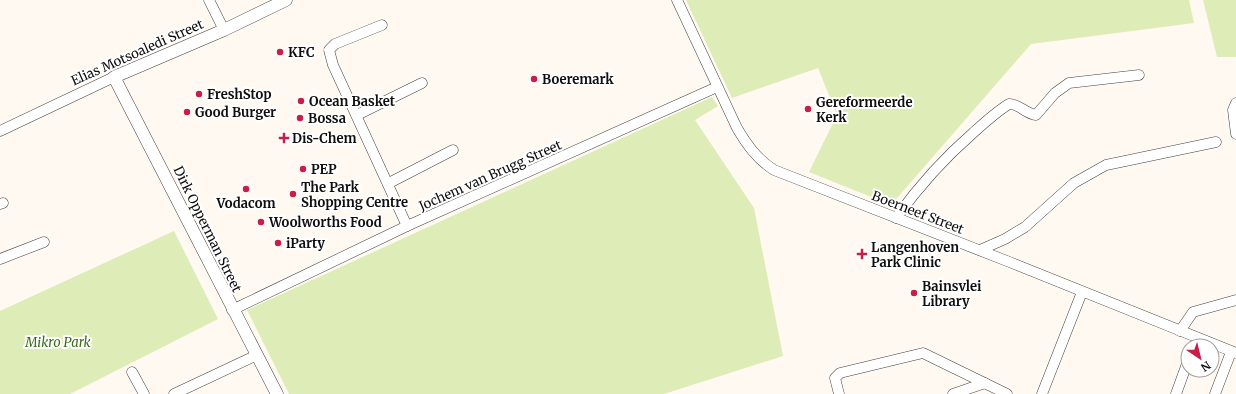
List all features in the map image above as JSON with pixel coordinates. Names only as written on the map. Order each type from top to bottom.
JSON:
[{"type":"street","points":[[209,0],[224,30]]},
{"type":"street","name":"Elias Motsoaledi Street","points":[[0,131],[114,77],[224,30],[286,0]]},
{"type":"street","name":"Boerneef Street","points":[[677,0],[717,87],[749,148],[766,165],[787,176],[980,250],[1180,331],[1190,338]]},
{"type":"street","points":[[382,25],[335,44],[329,50],[333,65],[408,226]]},
{"type":"street","points":[[896,218],[915,191],[941,162],[983,124],[1009,104],[1013,104],[1025,112],[1036,115],[1054,93],[1065,84],[1139,75]]},
{"type":"street","name":"Dirk Opperman Street","points":[[114,77],[165,173],[232,310],[277,394]]},
{"type":"street","points":[[357,115],[422,83]]},
{"type":"street","name":"Jochem van Brugg Street","points":[[232,310],[408,226],[717,87]]},
{"type":"street","points":[[1236,103],[1233,110],[1236,134]]},
{"type":"street","points":[[980,250],[1005,239],[1025,227],[1074,183],[1106,165],[1216,142]]},
{"type":"street","points":[[389,183],[453,150]]},
{"type":"street","points":[[0,258],[44,242]]},
{"type":"street","points":[[1042,394],[1082,292]]},
{"type":"street","points":[[1180,331],[1193,312],[1235,301]]},
{"type":"street","name":"Boerneef Street","points":[[1220,348],[1234,352]]},
{"type":"street","points":[[1215,394],[1234,352]]},
{"type":"street","points":[[839,394],[836,378],[840,373],[918,353],[928,354],[1007,394]]},
{"type":"street","points":[[174,394],[257,355]]},
{"type":"street","points":[[132,372],[144,394]]},
{"type":"street","points":[[1176,394],[1182,378]]},
{"type":"street","points":[[953,394],[985,383]]},
{"type":"green space","points":[[686,0],[1189,0],[1194,23],[1031,44],[891,205],[809,172],[837,115],[818,68],[732,98]]},
{"type":"green space","points":[[1203,0],[1236,0],[1236,57],[1217,57]]},
{"type":"green space","points":[[712,97],[718,106],[695,120],[754,208],[783,356],[664,394],[289,394],[247,310]]},
{"type":"green space","name":"Mikro Park","points":[[174,231],[218,319],[70,394],[0,394],[0,311]]},
{"type":"place","name":"KFC","points":[[280,52]]},
{"type":"place","name":"Boeremark","points":[[534,79]]},
{"type":"place","name":"FreshStop","points":[[199,94]]},
{"type":"place","name":"Ocean Basket","points":[[301,101]]},
{"type":"place","name":"Gereformeerde Kerk","points":[[808,109]]},
{"type":"place","name":"Good Burger","points":[[187,112]]},
{"type":"place","name":"Bossa","points":[[300,118]]},
{"type":"place","name":"Dis-Chem","points":[[284,138]]},
{"type":"place","name":"PEP","points":[[303,169]]},
{"type":"place","name":"Vodacom","points":[[246,189]]},
{"type":"place","name":"The Park Shopping Centre","points":[[293,194]]},
{"type":"place","name":"Woolworths Food","points":[[261,222]]},
{"type":"place","name":"iParty","points":[[278,243]]},
{"type":"place","name":"Langenhoven Park Clinic","points":[[862,254]]},
{"type":"place","name":"Bainsvlei Library","points":[[914,293]]}]
